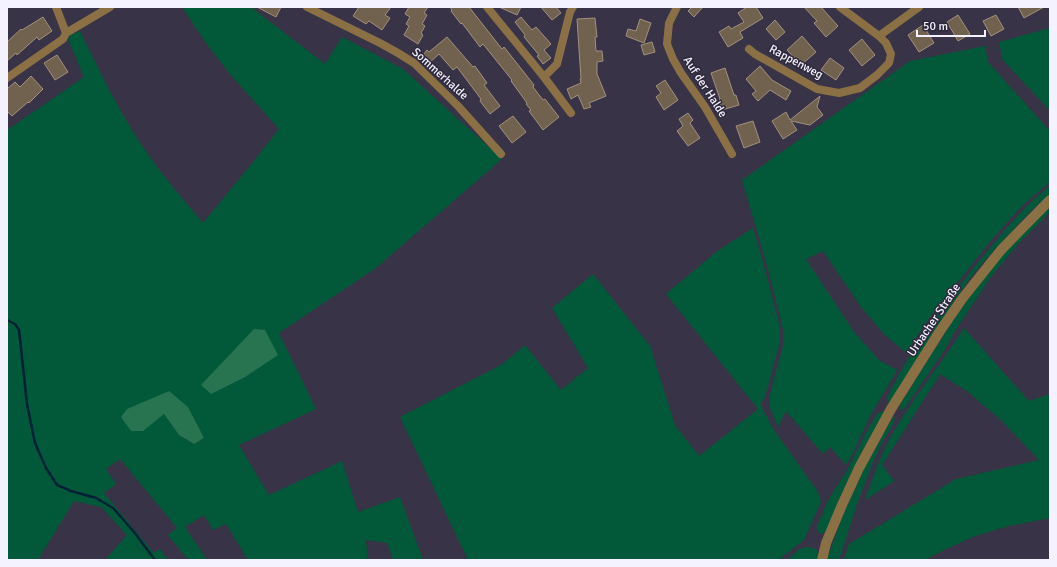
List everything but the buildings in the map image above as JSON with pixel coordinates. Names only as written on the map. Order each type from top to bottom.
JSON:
[{"type":"street","points":[[56,7],[66,33]]},
{"type":"street","points":[[7,78],[63,39],[66,33],[110,7]]},
{"type":"street","name":"Sommerhalde","points":[[307,7],[386,46],[414,63],[458,106],[501,154]]},
{"type":"street","points":[[487,7],[571,113]]},
{"type":"street","points":[[544,77],[557,64],[570,12],[573,7]]},
{"type":"street","name":"Auf der Halde","points":[[676,7],[669,23],[667,44],[681,73],[705,107],[732,154]]},
{"type":"street","name":"Rappenweg","points":[[749,49],[755,54],[817,89],[839,93],[860,88],[877,75],[889,63],[891,54],[886,43],[879,36],[840,7]]},
{"type":"street","points":[[879,36],[919,7]]},
{"type":"street","name":"Urbacher Straße","points":[[822,560],[826,543],[836,518],[859,468],[891,409],[940,331],[1001,250],[1050,200]]},
{"type":"green space","points":[[182,7],[251,7],[325,64],[342,37],[403,69],[502,159],[376,268],[279,333],[316,409],[239,445],[269,495],[342,461],[358,512],[400,497],[423,560],[393,560],[387,543],[366,540],[368,560],[248,560],[226,524],[213,530],[204,515],[185,527],[207,560],[188,560],[168,535],[177,528],[120,459],[106,469],[116,484],[104,493],[154,553],[160,549],[168,560],[105,560],[127,535],[101,507],[74,501],[38,560],[7,560],[7,130],[84,77],[68,39],[70,35],[80,31],[112,96],[130,127],[162,174],[203,223],[279,129],[229,73],[206,43]],"holes":[[[164,414],[204,438],[194,444],[179,435]]]},
{"type":"green space","points":[[1050,28],[1050,111],[1002,59],[999,42]]},
{"type":"green space","points":[[985,46],[988,62],[1050,131],[1050,182],[1018,210],[987,245],[927,321],[906,353],[884,334],[861,307],[823,251],[806,259],[854,332],[879,360],[897,370],[870,416],[846,465],[830,447],[823,454],[786,411],[778,427],[770,408],[770,395],[783,345],[784,333],[768,269],[742,180],[910,61]]},
{"type":"green space","points":[[1050,186],[1050,194],[1031,211],[971,277],[890,403],[887,402],[887,397],[906,362],[943,308],[1008,227],[1032,201]]},
{"type":"green space","points":[[1050,206],[1050,212],[1019,243],[990,278],[953,334],[946,348],[904,409],[900,409],[899,406],[959,311],[1001,256]]},
{"type":"green space","points":[[753,228],[779,324],[780,341],[765,397],[762,402],[762,408],[774,430],[818,492],[821,502],[804,540],[779,560],[468,560],[400,417],[501,365],[525,345],[561,390],[588,368],[552,308],[593,274],[650,346],[675,425],[699,456],[758,409],[666,294],[716,252]]},
{"type":"green space","points":[[964,328],[1029,401],[1050,394],[1050,518],[1009,526],[975,536],[925,560],[844,560],[849,544],[956,479],[1039,460],[1001,420],[968,392],[940,374],[882,465],[894,481],[865,500],[880,459],[892,435]]},
{"type":"green space","points":[[254,329],[265,330],[278,355],[245,377],[211,394],[201,385]]},
{"type":"green space","points":[[169,391],[188,407],[204,438],[194,444],[179,435],[164,414],[143,431],[131,431],[121,417],[127,409]]},
{"type":"green space","points":[[882,411],[884,413],[844,488],[826,531],[821,534],[817,530],[817,526],[830,497],[846,472],[869,427],[877,414]]},
{"type":"green space","points":[[893,417],[895,417],[893,425],[873,462],[857,504],[839,560],[827,560],[846,507],[865,466]]},
{"type":"green space","points":[[805,547],[814,548],[818,551],[818,560],[787,560],[798,550]]},
{"type":"waterway","points":[[7,320],[15,324],[19,330],[27,404],[35,443],[46,468],[57,485],[71,491],[96,498],[113,508],[134,532],[155,560]]}]
